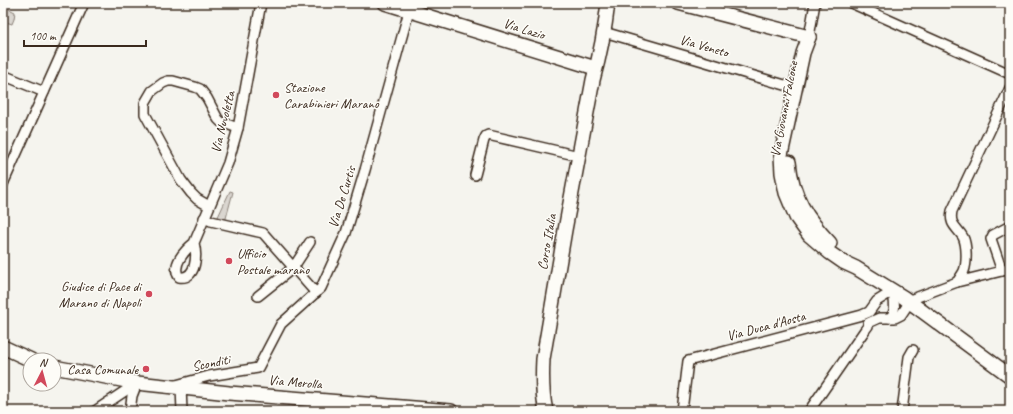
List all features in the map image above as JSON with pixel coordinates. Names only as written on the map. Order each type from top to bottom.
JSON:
[{"type":"main road","name":"Via Lazio","points":[[385,3],[404,7],[592,73]]},
{"type":"main road","name":"Corso Italia","points":[[546,411],[543,396],[542,371],[605,3]]},
{"type":"main road","name":"Corso Italia","points":[[592,73],[596,69],[604,32],[608,3]]},
{"type":"main road","points":[[678,3],[809,37]]},
{"type":"main road","name":"Via Giovanni Falcone","points":[[809,37],[803,53],[782,155],[782,173],[786,193],[796,217],[808,234],[830,253],[843,262],[856,268]]},
{"type":"main road","name":"Via Giovanni Falcone","points":[[809,37],[811,55],[790,153],[790,172],[796,194],[806,215],[835,249],[856,268]]},
{"type":"main road","points":[[856,268],[893,291],[1010,376]]},
{"type":"main road","points":[[3,347],[22,356]]},
{"type":"main road","name":"Via Merolla","points":[[62,369],[137,383],[373,408],[451,411]]},
{"type":"street","points":[[3,184],[84,3]]},
{"type":"street","name":"Via Nuvoletta","points":[[194,242],[228,163],[238,128],[261,3]]},
{"type":"street","points":[[809,37],[815,3]]},
{"type":"street","points":[[851,3],[1010,74]]},
{"type":"street","name":"Via De Curtis","points":[[258,368],[281,324],[321,288],[346,233],[365,170],[404,7]]},
{"type":"street","name":"Via Veneto","points":[[604,32],[796,88]]},
{"type":"street","points":[[3,75],[44,92]]},
{"type":"street","points":[[209,206],[197,199],[181,180],[145,114],[145,103],[152,91],[168,81],[195,87],[200,89],[207,98],[218,119],[238,128]]},
{"type":"street","points":[[957,282],[964,270],[966,253],[963,237],[952,222],[952,212],[1010,88]]},
{"type":"street","points":[[475,175],[484,140],[488,135],[579,156]]},
{"type":"street","points":[[204,218],[263,233],[316,293]]},
{"type":"street","points":[[809,411],[868,326],[868,323],[879,318],[895,318],[901,316],[907,306],[907,301],[957,282],[1006,270],[990,239],[992,235],[1010,226]]},
{"type":"street","points":[[258,296],[293,268],[310,242]]},
{"type":"street","points":[[890,318],[893,316],[895,309],[893,291]]},
{"type":"street","name":"Via Duca d'Aosta","points":[[682,411],[688,361],[862,315],[869,312],[878,301],[893,291]]},
{"type":"street","points":[[862,315],[863,319],[868,323]]},
{"type":"street","points":[[902,411],[908,357],[913,350]]},
{"type":"street","name":"Sconditi","points":[[176,386],[209,376],[258,368]]},
{"type":"street","points":[[95,411],[137,383]]},
{"type":"street","points":[[130,411],[132,396],[137,383]]},
{"type":"street","points":[[176,386],[182,411]]},
{"type":"shaded area","points":[[3,6],[15,12],[12,24],[3,21]]},
{"type":"shaded area","points":[[230,191],[233,192],[225,222],[217,219]]},
{"type":"place","name":"Stazione Carabinieri Marano","points":[[276,95]]},
{"type":"place","name":"Ufficio Postale marano","points":[[229,261]]},
{"type":"place","name":"Giudice di Pace di Marano di Napoli","points":[[149,294]]},
{"type":"place","name":"Casa Comunale","points":[[146,369]]}]
